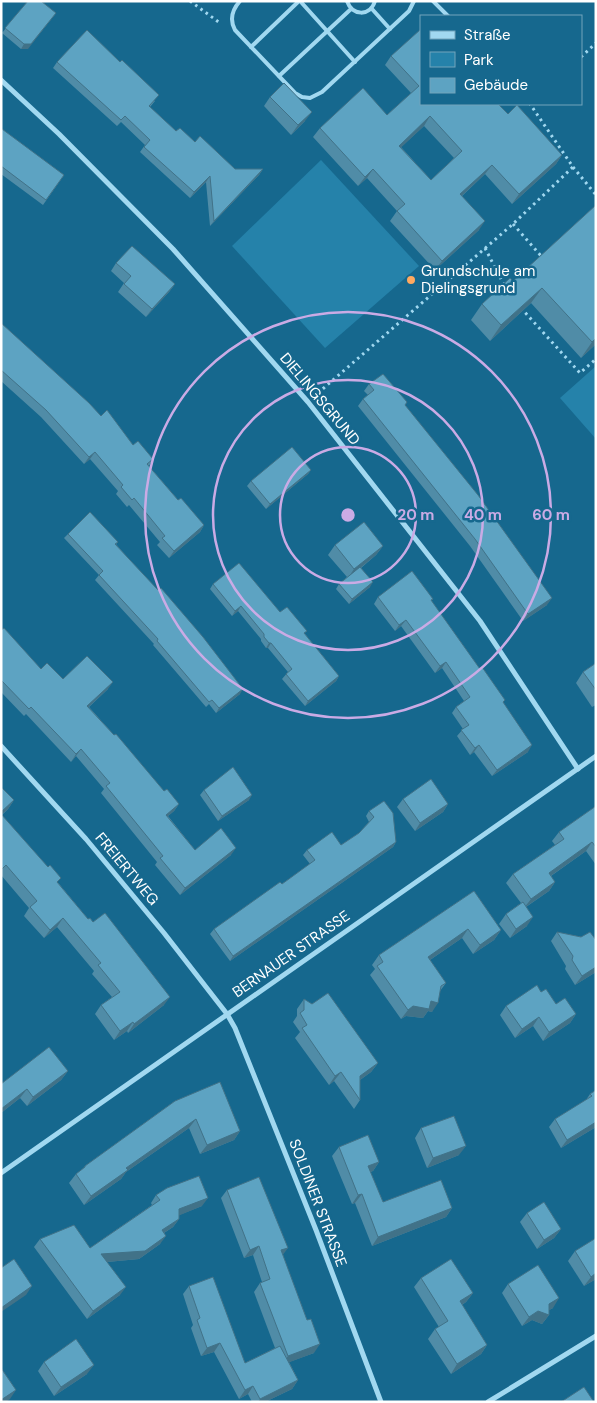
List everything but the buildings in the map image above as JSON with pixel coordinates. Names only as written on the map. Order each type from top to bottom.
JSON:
[{"type":"street","name":"DIELINGSGRUND","points":[[1,80],[59,134],[173,249],[308,402],[480,621],[578,769]]},
{"type":"street","name":"FREIERTWEG","points":[[1,746],[92,846],[164,933],[227,1014]]},
{"type":"street","name":"BERNAUER STRASSE","points":[[1,1172],[596,756]]},
{"type":"street","name":"SOLDINER STRASSE","points":[[227,1014],[235,1028],[309,1213],[382,1402]]},
{"type":"street","points":[[488,1402],[596,1336]]},
{"type":"lane","points":[[240,1],[234,9],[232,16],[232,24],[235,30],[295,93],[302,97],[310,98],[322,92],[355,62],[409,11],[414,1]]},
{"type":"lane","points":[[251,47],[299,1],[355,62]]},
{"type":"lane","points":[[347,1],[351,9],[359,13],[372,9],[375,1]]},
{"type":"lane","points":[[433,1],[447,15]]},
{"type":"lane","points":[[279,76],[351,9]]},
{"type":"lane","points":[[372,9],[390,29]]},
{"type":"path","points":[[582,56],[596,43]]},
{"type":"path","points":[[531,105],[573,167],[596,195]]},
{"type":"path","points":[[308,402],[513,224],[573,167]]},
{"type":"path","points":[[513,224],[544,259]]},
{"type":"path","points":[[484,248],[507,292]]},
{"type":"path","points":[[518,305],[580,373],[596,359]]},
{"type":"green space","points":[[321,160],[419,266],[325,348],[232,246]]},
{"type":"green space","points":[[596,366],[596,439],[560,398]]},
{"type":"place","name":"Grundschule am Dielingsgrund","points":[[411,280]]}]
